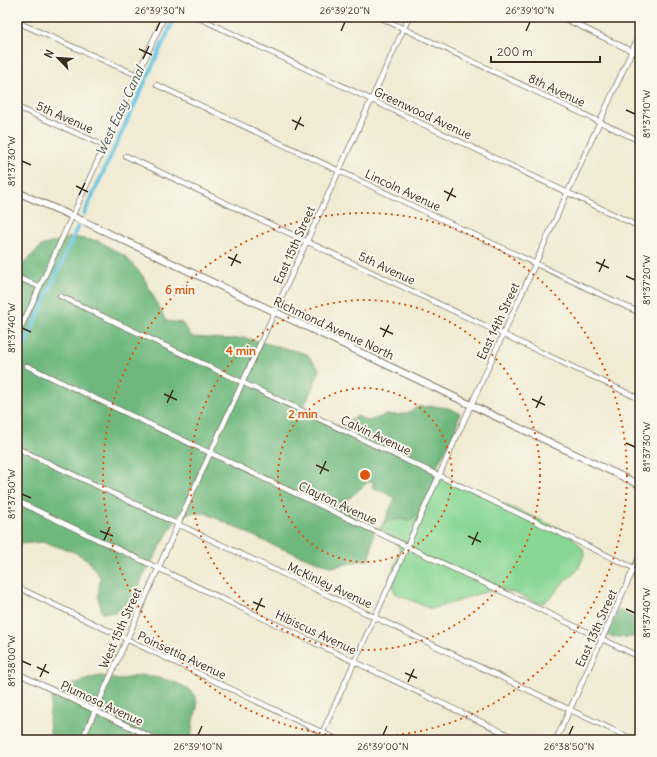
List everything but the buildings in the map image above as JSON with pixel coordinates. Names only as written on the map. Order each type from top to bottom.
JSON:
[{"type":"street","points":[[17,336],[164,17]]},
{"type":"street","name":"Greenwood Avenue","points":[[198,17],[640,227]]},
{"type":"street","name":"8th Avenue","points":[[379,17],[640,140]]},
{"type":"street","name":"East 15th Street","points":[[178,524],[409,17]]},
{"type":"street","points":[[560,17],[640,54]]},
{"type":"street","points":[[17,22],[137,75]]},
{"type":"street","name":"East 14th Street","points":[[319,740],[438,475],[640,33]]},
{"type":"street","name":"Lincoln Avenue","points":[[157,85],[640,313]]},
{"type":"street","name":"5th Avenue","points":[[17,107],[105,146]]},
{"type":"street","name":"5th Avenue","points":[[126,156],[640,399]]},
{"type":"street","name":"Richmond Avenue North","points":[[17,192],[72,216],[640,485]]},
{"type":"street","points":[[17,277],[40,287]]},
{"type":"street","name":"Calvin Avenue","points":[[60,296],[640,571]]},
{"type":"street","name":"Clayton Avenue","points":[[27,366],[640,657]]},
{"type":"street","name":"McKinley Avenue","points":[[17,448],[634,740]]},
{"type":"street","name":"Hibiscus Avenue","points":[[17,501],[519,740]]},
{"type":"street","name":"West 15th Street","points":[[82,740],[178,524]]},
{"type":"street","name":"East 13th Street","points":[[556,740],[640,555]]},
{"type":"street","name":"Poinsettia Avenue","points":[[17,587],[338,740]]},
{"type":"street","name":"Plumosa Avenue","points":[[17,673],[157,740]]},
{"type":"green space","points":[[71,237],[99,241],[126,257],[143,276],[166,321],[182,323],[192,337],[226,339],[246,338],[307,354],[320,370],[303,409],[343,428],[346,422],[357,416],[368,421],[386,415],[407,414],[417,407],[434,406],[448,408],[460,413],[454,434],[437,466],[434,486],[424,511],[409,521],[400,519],[384,522],[395,498],[372,487],[374,482],[368,482],[346,501],[350,514],[374,530],[370,559],[332,567],[275,546],[205,513],[179,514],[144,575],[134,598],[116,612],[102,613],[98,597],[100,577],[87,559],[74,552],[44,542],[17,544],[17,275],[21,266],[41,246]]},
{"type":"green space","points":[[437,466],[437,475],[568,532],[583,549],[584,555],[578,569],[572,576],[566,579],[553,595],[543,603],[537,603],[520,595],[501,589],[478,594],[431,609],[395,593],[390,579],[400,551],[395,539],[380,529],[384,522],[400,519],[409,521],[434,486]]},
{"type":"green space","points":[[618,610],[637,619],[640,614],[640,634],[628,638],[607,636]]},
{"type":"green space","points":[[142,675],[166,680],[183,686],[195,696],[197,706],[193,721],[191,740],[52,739],[49,723],[52,696],[73,684],[95,677],[102,676],[119,680]]},
{"type":"waterway","name":"West Easy Canal","points":[[84,214],[175,17]]},
{"type":"waterway","name":"West Easy Canal","points":[[17,362],[78,227]]}]
